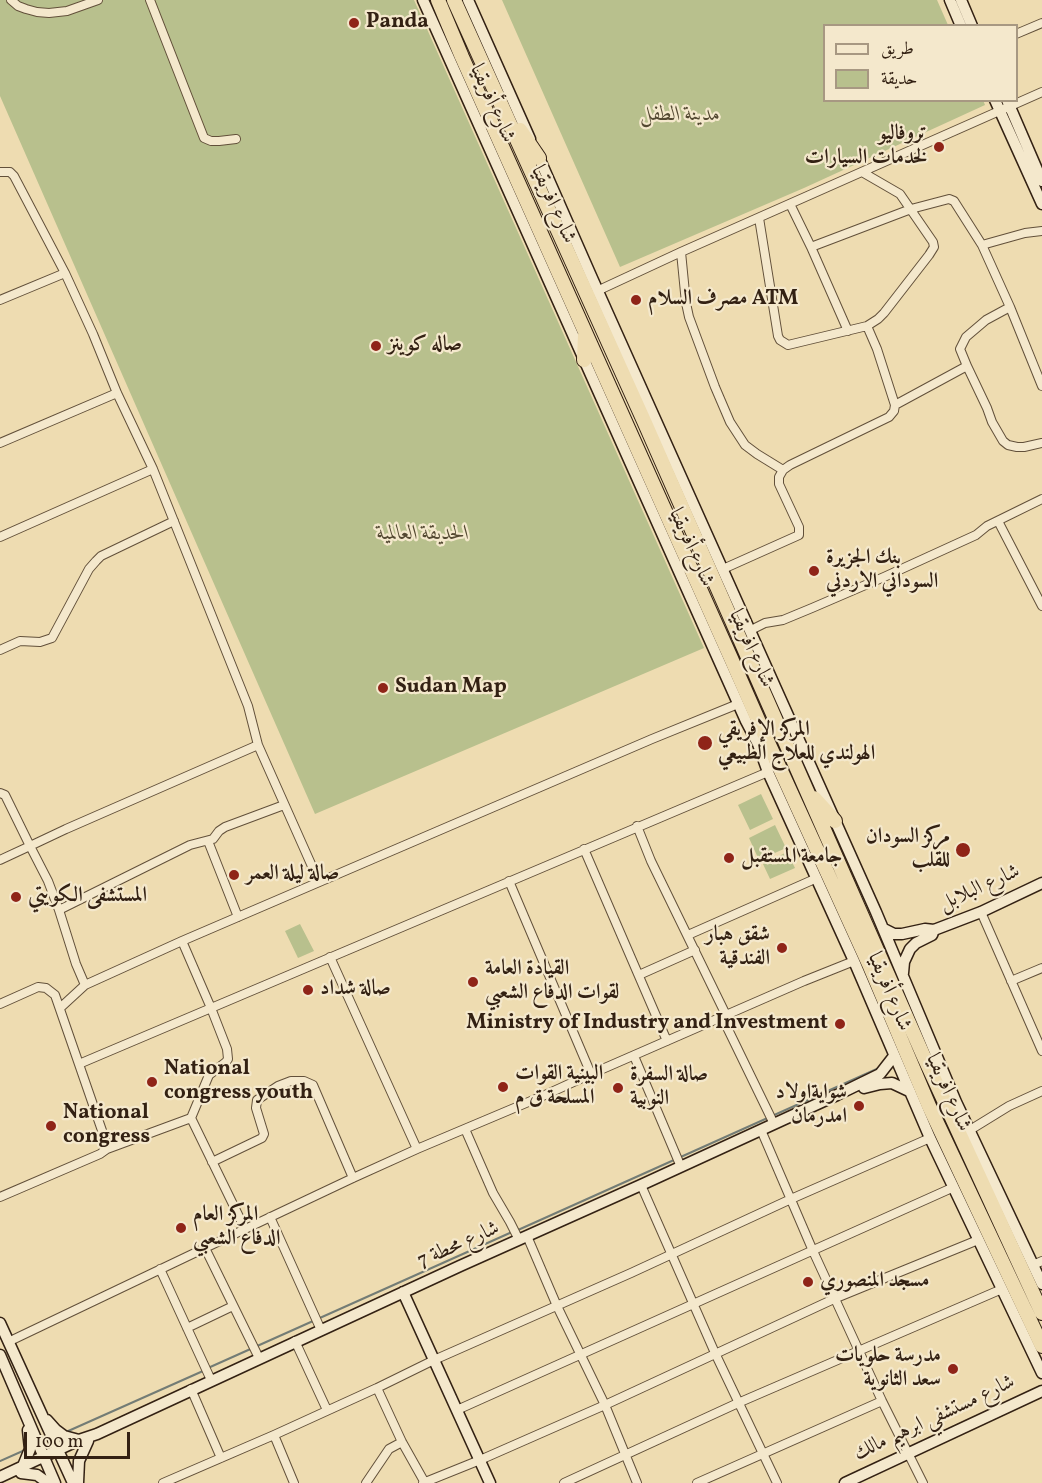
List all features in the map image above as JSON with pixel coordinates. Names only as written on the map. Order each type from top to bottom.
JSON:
[{"type":"highway","name":"شارع افريقيا","points":[[438,0],[689,565],[762,741],[869,964],[929,1106],[1042,1346]]},
{"type":"highway","name":"شارع افريقيا","points":[[454,0],[701,550],[717,572],[806,790],[924,1057],[1032,1264],[1042,1313]]},
{"type":"highway","points":[[500,102],[539,158]]},
{"type":"highway","points":[[584,360],[585,330]]},
{"type":"highway","points":[[641,388],[644,421]]},
{"type":"highway","points":[[689,565],[701,550]]},
{"type":"highway","points":[[697,584],[717,572]]},
{"type":"highway","points":[[806,790],[835,821]]},
{"type":"highway","points":[[962,1204],[979,1213]]},
{"type":"highway","points":[[1023,1243],[1032,1264]]},
{"type":"street","points":[[11,0],[26,9],[49,13],[67,11],[98,0]]},
{"type":"street","points":[[150,0],[204,138],[211,141],[236,139]]},
{"type":"street","name":"شارع أفريقيا","points":[[423,0],[738,704],[762,741],[768,772],[855,962],[930,1138],[1042,1373]]},
{"type":"street","name":"شارع أفريقيا","points":[[468,0],[641,388],[717,572],[751,630],[884,929],[956,1102],[1023,1243]]},
{"type":"street","points":[[950,0],[960,24]]},
{"type":"street","points":[[961,0],[971,24]]},
{"type":"street","points":[[1018,34],[1042,23]]},
{"type":"street","points":[[1018,100],[1042,92]]},
{"type":"street","points":[[1003,105],[1039,165],[1042,181]]},
{"type":"street","points":[[597,291],[862,172],[1003,105]]},
{"type":"street","points":[[1003,105],[1042,204]]},
{"type":"street","points":[[0,172],[10,172],[14,176],[65,273],[93,334],[174,521],[248,706],[258,745],[319,882]]},
{"type":"street","points":[[759,218],[780,340],[788,345],[867,326],[884,314],[934,247],[933,242],[900,194],[862,172]]},
{"type":"street","points":[[811,247],[911,209],[945,200],[954,201],[982,245],[1042,386]]},
{"type":"street","points":[[790,204],[848,331]]},
{"type":"street","points":[[982,245],[1042,231]]},
{"type":"street","points":[[681,252],[689,317],[730,422],[745,445],[783,470]]},
{"type":"street","points":[[0,300],[65,273]]},
{"type":"street","points":[[1010,307],[986,320],[966,337],[960,349],[992,422],[1003,441],[1017,447],[1042,444]]},
{"type":"street","points":[[717,572],[799,535],[799,527],[779,483],[783,470],[888,417],[894,411],[895,405],[867,326]]},
{"type":"street","points":[[895,405],[967,366]]},
{"type":"street","points":[[0,443],[117,393]]},
{"type":"street","points":[[0,537],[153,469]]},
{"type":"street","points":[[751,630],[765,622],[783,620],[884,577],[976,535],[998,520],[1042,499]]},
{"type":"street","points":[[998,520],[1039,591],[1042,606]]},
{"type":"street","points":[[0,650],[20,641],[40,642],[52,638],[89,569],[101,556],[174,521]]},
{"type":"street","points":[[60,1008],[85,985],[182,941],[652,738],[738,704]]},
{"type":"street","points":[[0,860],[258,745]]},
{"type":"street","points":[[79,1064],[768,772]]},
{"type":"street","points":[[0,793],[5,795],[44,871],[85,985]]},
{"type":"street","points":[[59,910],[190,845],[213,839],[225,827],[284,806]]},
{"type":"street","points":[[637,826],[651,861],[688,935],[774,1124]]},
{"type":"street","points":[[208,841],[238,917]]},
{"type":"street","points":[[584,849],[667,1041]]},
{"type":"street","points":[[688,935],[817,879]]},
{"type":"street","points":[[508,881],[591,1074]]},
{"type":"street","name":"شارع البلابل","points":[[884,929],[894,934],[925,929],[934,930],[981,912],[1042,883]]},
{"type":"street","points":[[981,912],[1042,1051]]},
{"type":"street","name":"شارع البلابل","points":[[904,976],[903,967],[907,953],[916,943],[932,935],[934,930]]},
{"type":"street","points":[[0,1197],[100,1154],[106,1149],[191,1118],[209,1074],[228,1059],[227,1049],[182,941]]},
{"type":"street","points":[[639,975],[695,950]]},
{"type":"street","points":[[330,957],[417,1149]]},
{"type":"street","points":[[8,1342],[417,1149],[804,981],[855,962]]},
{"type":"street","points":[[1011,981],[1042,968]]},
{"type":"street","points":[[0,1004],[38,987],[46,988],[55,995],[106,1141],[106,1149]]},
{"type":"street","points":[[634,1056],[681,1167]]},
{"type":"street","points":[[837,1095],[880,1074],[894,1056]]},
{"type":"street","points":[[212,1162],[262,1138],[264,1134],[256,1108],[257,1101],[278,1086],[291,1081],[304,1081],[313,1085],[353,1178]]},
{"type":"street","points":[[837,1095],[886,1083],[892,1083],[909,1091]]},
{"type":"street","points":[[970,1130],[1009,1106],[1042,1092]]},
{"type":"street","name":"شارع محطة 7","points":[[1,1476],[44,1460],[295,1341],[837,1095]]},
{"type":"street","points":[[191,1118],[245,1229]]},
{"type":"street","points":[[465,1129],[493,1192],[510,1222],[523,1238],[557,1306],[605,1405],[637,1483]]},
{"type":"street","points":[[760,1130],[882,1401],[923,1483]]},
{"type":"street","points":[[163,1483],[930,1138]]},
{"type":"street","points":[[642,1185],[715,1353],[777,1483]]},
{"type":"street","points":[[457,1410],[954,1187]]},
{"type":"street","points":[[270,1217],[321,1330]]},
{"type":"street","points":[[377,1388],[424,1483],[605,1405],[836,1298],[978,1240]]},
{"type":"street","points":[[205,1248],[259,1358]]},
{"type":"street","points":[[1032,1264],[1042,1284]]},
{"type":"street","points":[[160,1269],[211,1380]]},
{"type":"street","points":[[564,1483],[738,1403],[1002,1289]]},
{"type":"street","points":[[403,1292],[490,1483]]},
{"type":"street","points":[[187,1328],[233,1306]]},
{"type":"street","points":[[0,1323],[73,1483]]},
{"type":"street","points":[[295,1341],[327,1410]]},
{"type":"street","points":[[0,1355],[55,1483]]},
{"type":"street","points":[[191,1389],[221,1458]]},
{"type":"street","name":"شارع مستشفي ابرهيم مالك","points":[[845,1483],[1042,1391]]},
{"type":"street","points":[[697,1483],[882,1401]]},
{"type":"street","points":[[40,1412],[68,1438],[88,1438],[79,1461],[78,1483]]},
{"type":"street","points":[[26,1418],[30,1449],[22,1470],[37,1475],[48,1483]]},
{"type":"street","points":[[274,1435],[294,1483]]},
{"type":"street","points":[[366,1483],[389,1449],[402,1442]]},
{"type":"green space","name":"الحديقة العالمية","points":[[0,0],[414,0],[704,648],[315,814],[0,96]]},
{"type":"green space","name":"مدينة الطفل","points":[[502,0],[937,0],[948,24],[823,24],[823,102],[984,102],[985,105],[804,188],[620,267]]},
{"type":"green space","points":[[761,794],[773,819],[750,830],[738,805]]},
{"type":"green space","points":[[775,825],[786,848],[759,860],[749,838]]},
{"type":"green space","points":[[787,852],[795,868],[770,879],[763,864]]},
{"type":"green space","points":[[300,924],[314,951],[298,958],[285,931]]},
{"type":"waterway","points":[[518,1230],[879,1068]]},
{"type":"waterway","points":[[208,1368],[512,1232]]},
{"type":"waterway","points":[[66,1432],[203,1371]]},
{"type":"waterway","points":[[0,1461],[25,1450]]},
{"type":"place","name":"Panda","points":[[354,23]]},
{"type":"place","name":"تروفاليو لخدمات السيارات","points":[[939,147]]},
{"type":"place","name":"مصرف السلام ATM","points":[[636,300]]},
{"type":"place","name":"صاله كوينز","points":[[376,346]]},
{"type":"place","name":"بنك الجزيرة السوداني الاردني","points":[[814,571]]},
{"type":"place","name":"Sudan Map","points":[[383,688]]},
{"type":"place","name":"المركز الإفريقي الهولندي للعلاج الطبيعي","points":[[705,743]]},
{"type":"place","name":"مركز السودان للقلب","points":[[963,850]]},
{"type":"place","name":"جامعة المستقبل","points":[[729,858]]},
{"type":"place","name":"صالة ليلة العمر","points":[[234,875]]},
{"type":"place","name":"المستشفى الكويتي","points":[[16,897]]},
{"type":"place","name":"شقق هبار الفندقية","points":[[782,948]]},
{"type":"place","name":"القيادة العامة لقوات الدفاع الشعبي","points":[[473,982]]},
{"type":"place","name":"صالة شداد","points":[[308,990]]},
{"type":"place","name":"Ministry of Industry and Investment","points":[[840,1024]]},
{"type":"place","name":"National congress youth","points":[[152,1082]]},
{"type":"place","name":"البينية القوات المسلحة ق م","points":[[503,1087]]},
{"type":"place","name":"صالة السفرة النوبية","points":[[618,1088]]},
{"type":"place","name":"شوايةاولاد امدرمان","points":[[859,1106]]},
{"type":"place","name":"National congress","points":[[51,1126]]},
{"type":"place","name":"المركز العام الدفاع الشعبي","points":[[181,1228]]},
{"type":"place","name":"مسجد المنصوري","points":[[808,1282]]},
{"type":"place","name":"مدرسة حلويات سعد الثانوية","points":[[953,1369]]}]
